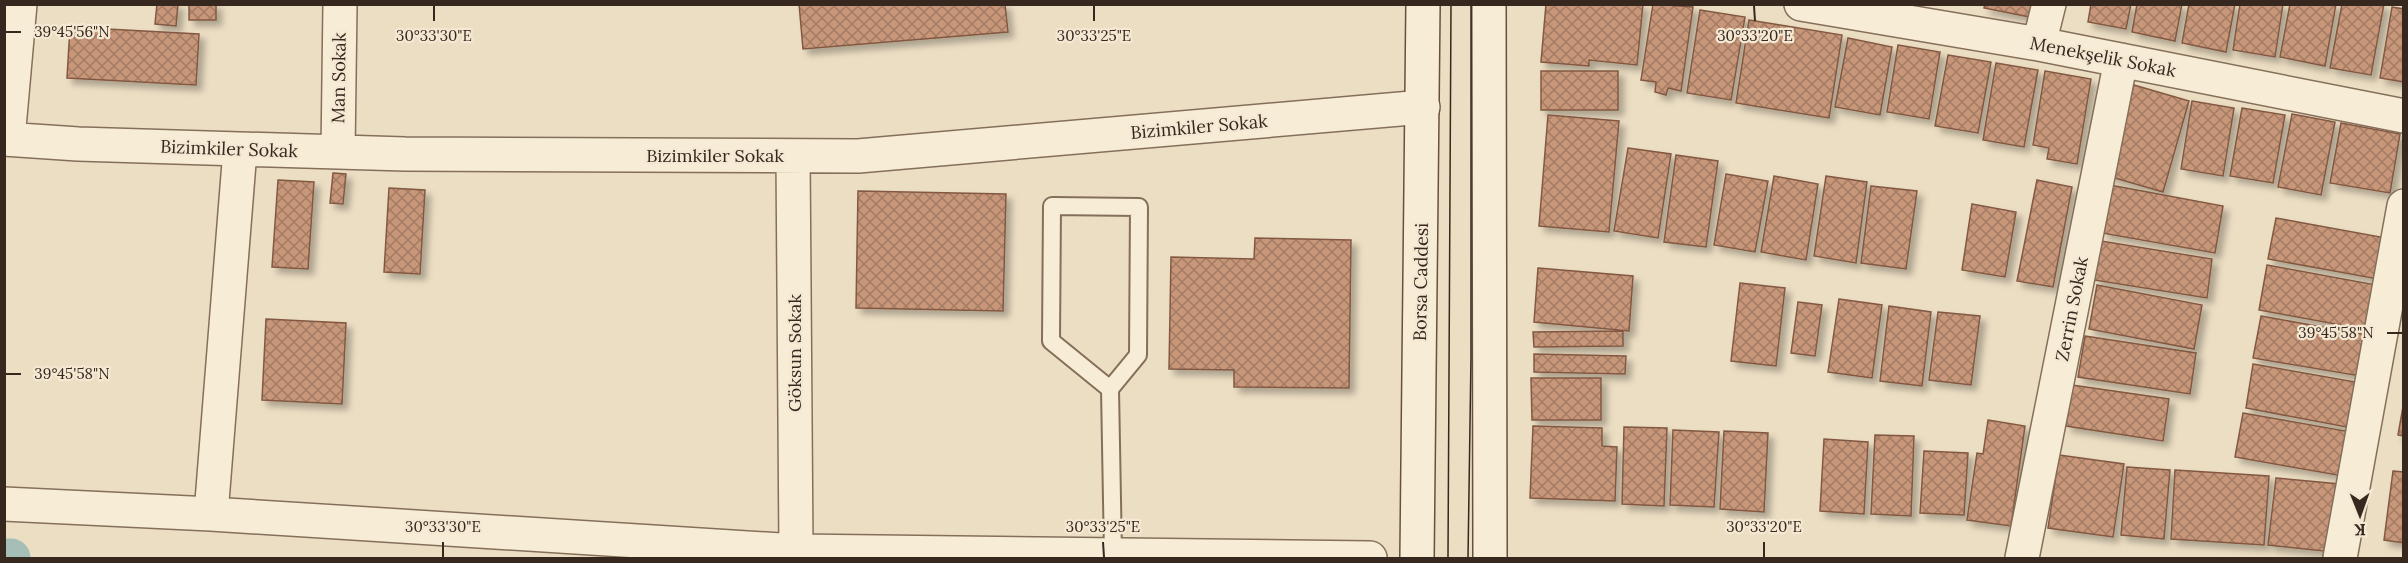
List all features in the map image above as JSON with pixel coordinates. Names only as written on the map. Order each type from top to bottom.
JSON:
[{"type":"street","points":[[6,139],[20,4]]},
{"type":"street","name":"Man Sokak","points":[[338,152],[340,4]]},
{"type":"street","name":"Borsa Caddesi","points":[[1417,558],[1424,4]]},
{"type":"street","points":[[1489,4],[1490,558]]},
{"type":"street","name":"Menekşelik Sokak","points":[[1801,4],[2039,44],[2403,116]]},
{"type":"street","points":[[2039,44],[2049,4]]},
{"type":"street","name":"Zerrin Sokak","points":[[2022,558],[2121,60]]},
{"type":"street","name":"Bizimkiler Sokak","points":[[6,139],[78,144],[338,152],[858,156],[1423,107]]},
{"type":"street","points":[[211,514],[240,150]]},
{"type":"street","name":"Göksun Sokak","points":[[794,156],[796,551]]},
{"type":"street","points":[[2340,558],[2403,206]]},
{"type":"street","points":[[4,504],[211,514],[796,551],[1370,558]]},
{"type":"lane","points":[[1110,389],[1052,341],[1053,206],[1140,207],[1138,354],[1110,389],[1113,555]]},
{"type":"building","points":[[157,4],[178,4],[176,26],[155,24]]},
{"type":"building","points":[[189,4],[216,4],[216,20],[189,20]]},
{"type":"building","points":[[799,4],[1005,4],[1008,32],[803,49]]},
{"type":"building","points":[[1546,4],[1643,4],[1637,65],[1589,60],[1589,66],[1541,62]]},
{"type":"building","points":[[1653,4],[1693,7],[1681,91],[1668,88],[1666,95],[1655,92],[1656,82],[1641,80]]},
{"type":"building","points":[[1985,4],[2037,4],[2035,18],[1984,8]]},
{"type":"building","points":[[2091,4],[2131,4],[2126,29],[2088,22]]},
{"type":"building","points":[[2137,4],[2182,4],[2175,41],[2132,32]]},
{"type":"building","points":[[2189,4],[2235,4],[2226,52],[2182,43]]},
{"type":"building","points":[[2240,4],[2283,4],[2275,57],[2233,50]]},
{"type":"building","points":[[2290,4],[2336,4],[2325,66],[2280,57]]},
{"type":"building","points":[[2342,4],[2384,4],[2371,75],[2330,68]]},
{"type":"building","points":[[2392,7],[2404,9],[2404,82],[2380,78]]},
{"type":"building","points":[[1700,10],[1745,17],[1731,100],[1687,93]]},
{"type":"building","points":[[1749,20],[1842,35],[1829,118],[1736,103]]},
{"type":"building","points":[[70,27],[199,34],[196,85],[67,78]]},
{"type":"building","points":[[1848,38],[1892,47],[1880,115],[1835,107]]},
{"type":"building","points":[[1898,45],[1940,52],[1929,119],[1887,112]]},
{"type":"building","points":[[1948,55],[1991,62],[1978,133],[1935,126]]},
{"type":"building","points":[[1996,63],[2038,70],[2024,147],[1983,140]]},
{"type":"building","points":[[1541,71],[1618,71],[1618,110],[1541,110]]},
{"type":"building","points":[[2045,71],[2091,79],[2077,164],[2047,159],[2049,148],[2033,145]]},
{"type":"building","points":[[2134,85],[2189,101],[2163,192],[2108,176]]},
{"type":"building","points":[[2192,101],[2234,108],[2223,176],[2181,169]]},
{"type":"building","points":[[2242,108],[2285,115],[2273,183],[2230,176]]},
{"type":"building","points":[[2292,114],[2335,122],[2321,195],[2278,187]]},
{"type":"building","points":[[1548,115],[1619,121],[1609,232],[1539,226]]},
{"type":"building","points":[[2341,123],[2400,134],[2390,193],[2330,183]]},
{"type":"building","points":[[1628,148],[1671,154],[1658,238],[1614,231]]},
{"type":"building","points":[[1676,155],[1718,161],[1706,247],[1664,242]]},
{"type":"building","points":[[333,173],[346,174],[343,204],[330,203]]},
{"type":"building","points":[[1726,174],[1768,181],[1755,252],[1714,245]]},
{"type":"building","points":[[1774,176],[1818,184],[1806,260],[1761,252]]},
{"type":"building","points":[[1826,176],[1867,182],[1856,263],[1814,256]]},
{"type":"building","points":[[278,180],[314,182],[308,269],[272,267]]},
{"type":"building","points":[[2037,180],[2072,187],[2053,287],[2017,281]]},
{"type":"building","points":[[2110,185],[2223,206],[2215,253],[2102,233]]},
{"type":"building","points":[[1871,186],[1917,191],[1906,269],[1861,263]]},
{"type":"building","points":[[389,188],[425,190],[420,274],[384,272]]},
{"type":"building","points":[[858,191],[1006,194],[1003,311],[856,308]]},
{"type":"building","points":[[1972,204],[2016,212],[2005,277],[1962,270]]},
{"type":"building","points":[[2276,218],[2386,238],[2378,279],[2268,259]]},
{"type":"building","points":[[1255,238],[1351,240],[1349,388],[1234,387],[1234,370],[1169,369],[1171,257],[1254,259]]},
{"type":"building","points":[[2101,241],[2212,259],[2207,298],[2094,280]]},
{"type":"building","points":[[2267,265],[2376,285],[2368,330],[2259,310]]},
{"type":"building","points":[[1538,268],[1633,276],[1629,331],[1534,322]]},
{"type":"building","points":[[1740,283],[1785,288],[1776,366],[1731,361]]},
{"type":"building","points":[[2097,285],[2202,305],[2194,349],[2089,329]]},
{"type":"building","points":[[1839,299],[1882,305],[1872,378],[1828,372]]},
{"type":"building","points":[[1798,302],[1822,305],[1815,356],[1791,353]]},
{"type":"building","points":[[1889,306],[1931,312],[1922,386],[1880,381]]},
{"type":"building","points":[[1938,312],[1980,316],[1971,385],[1929,380]]},
{"type":"building","points":[[2261,316],[2367,335],[2360,376],[2253,358]]},
{"type":"building","points":[[266,319],[346,323],[342,404],[262,400]]},
{"type":"building","points":[[1623,331],[1623,346],[1534,347],[1533,332]]},
{"type":"building","points":[[2085,336],[2196,353],[2190,394],[2078,377]]},
{"type":"building","points":[[1534,354],[1626,356],[1625,374],[1534,372]]},
{"type":"building","points":[[2253,364],[2361,383],[2352,428],[2246,408]]},
{"type":"building","points":[[1531,378],[1601,378],[1601,420],[1532,420]]},
{"type":"building","points":[[2072,385],[2169,399],[2163,441],[2066,426]]},
{"type":"building","points":[[2404,401],[2404,436],[2398,435]]},
{"type":"building","points":[[2243,413],[2351,432],[2343,476],[2235,457]]},
{"type":"building","points":[[1988,420],[2025,426],[2011,526],[1967,520],[1977,453],[1983,454]]},
{"type":"building","points":[[1533,426],[1602,428],[1602,446],[1617,447],[1615,501],[1530,498]]},
{"type":"building","points":[[1624,427],[1667,428],[1664,506],[1622,504]]},
{"type":"building","points":[[1673,430],[1719,432],[1714,507],[1670,505]]},
{"type":"building","points":[[1724,431],[1768,433],[1764,512],[1720,509]]},
{"type":"building","points":[[1875,435],[1914,436],[1911,516],[1871,514]]},
{"type":"building","points":[[1824,439],[1868,442],[1864,514],[1820,511]]},
{"type":"building","points":[[1924,451],[1968,453],[1964,515],[1920,513]]},
{"type":"building","points":[[2059,455],[2124,464],[2113,537],[2048,528]]},
{"type":"building","points":[[2127,467],[2170,470],[2164,539],[2121,535]]},
{"type":"building","points":[[2175,470],[2269,476],[2264,545],[2171,539]]},
{"type":"building","points":[[2393,471],[2404,472],[2404,543],[2384,540]]},
{"type":"building","points":[[2276,478],[2340,484],[2333,552],[2268,545]]},
{"type":"waterway","points":[[4,558],[11,558]]},
{"type":"tram line","points":[[1448,558],[1451,4]]},
{"type":"tram line","points":[[1468,558],[1471,357],[1471,4]]}]
